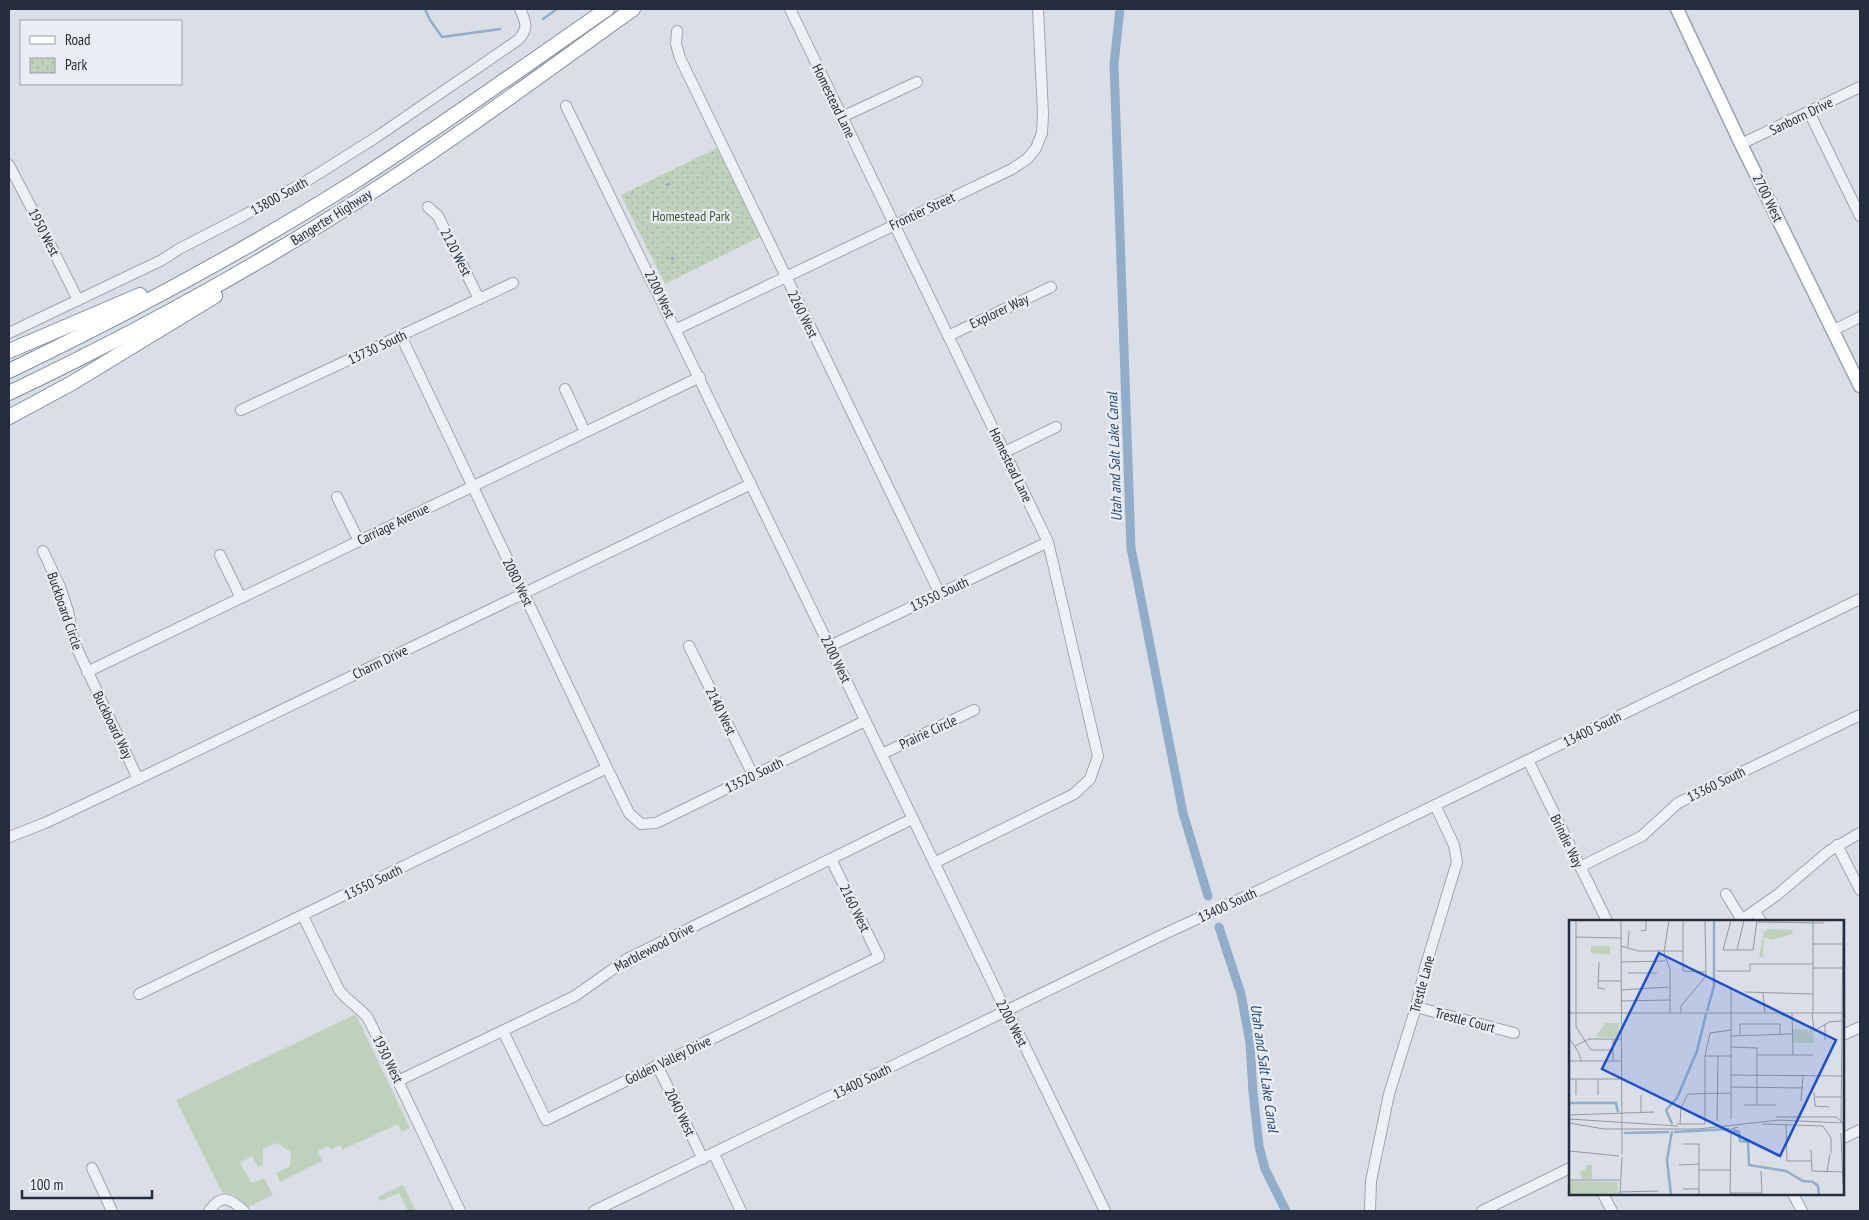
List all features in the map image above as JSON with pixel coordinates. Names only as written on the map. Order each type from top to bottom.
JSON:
[{"type":"highway","name":"Bangerter Highway","points":[[9,371],[116,317],[243,248],[352,183],[607,9]]},
{"type":"highway","name":"Bangerter Highway","points":[[9,393],[145,325],[290,242],[405,170],[633,9]]},
{"type":"highway","points":[[9,417],[72,383],[188,313],[240,279],[290,242]]},
{"type":"highway","points":[[9,351],[243,248]]},
{"type":"main road","name":"2700 West","points":[[1677,9],[1860,386]]},
{"type":"street","name":"13800 South","points":[[9,333],[162,260],[310,179],[378,136],[513,44],[522,35],[526,24],[520,9]]},
{"type":"street","name":"Homestead Lane","points":[[790,9],[1048,542],[1098,756],[1090,779],[1074,794],[934,863]]},
{"type":"street","name":"Frontier Street","points":[[677,329],[1012,169],[1027,159],[1036,148],[1042,133],[1043,114],[1038,9]]},
{"type":"street","name":"2260 West","points":[[677,31],[676,44],[680,58],[940,594]]},
{"type":"street","points":[[842,117],[917,82]]},
{"type":"street","name":"Sanborn Drive","points":[[1741,144],[1860,87]]},
{"type":"street","name":"2200 West","points":[[566,106],[677,329],[912,819],[1105,1211]]},
{"type":"street","points":[[1809,112],[1858,205],[1860,216]]},
{"type":"street","name":"1950 West","points":[[9,165],[78,300]]},
{"type":"street","name":"2120 West","points":[[428,207],[438,216],[479,299]]},
{"type":"street","name":"13730 South","points":[[241,410],[513,283]]},
{"type":"street","name":"Explorer Way","points":[[948,336],[1051,287]]},
{"type":"street","points":[[1834,330],[1860,317]]},
{"type":"street","name":"2080 West","points":[[401,336],[606,768],[629,813],[641,824]]},
{"type":"street","name":"Carriage Avenue","points":[[87,672],[700,377]]},
{"type":"street","points":[[565,389],[585,432]]},
{"type":"street","points":[[1005,452],[1056,427]]},
{"type":"street","name":"Charm Drive","points":[[9,837],[45,823],[138,779],[523,592],[751,484]]},
{"type":"street","points":[[337,497],[359,541]]},
{"type":"street","name":"13550 South","points":[[830,646],[1048,542]]},
{"type":"street","name":"Buckboard Circle","points":[[42,551],[60,587],[68,611],[74,642],[87,672]]},
{"type":"street","points":[[220,555],[241,598]]},
{"type":"street","name":"13400 South","points":[[594,1211],[1860,599]]},
{"type":"street","name":"2140 West","points":[[689,646],[753,775]]},
{"type":"street","name":"Buckboard Way","points":[[87,672],[138,779]]},
{"type":"street","name":"Prairie Circle","points":[[882,754],[974,710]]},
{"type":"street","name":"13360 South","points":[[1580,866],[1642,836],[1678,802],[1860,715]]},
{"type":"street","name":"13520 South","points":[[641,824],[656,823],[865,721]]},
{"type":"street","name":"Brindie Way","points":[[1528,760],[1606,920]]},
{"type":"street","name":"13550 South","points":[[139,994],[606,768]]},
{"type":"street","name":"Trestle Lane","points":[[1370,1211],[1370,1193],[1374,1167],[1389,1094],[1457,862],[1454,845],[1435,805]]},
{"type":"street","name":"Marblewood Drive","points":[[398,1081],[576,996],[626,959],[912,819]]},
{"type":"street","points":[[1743,920],[1838,845],[1860,833]]},
{"type":"street","points":[[1838,845],[1860,890]]},
{"type":"street","name":"2160 West","points":[[831,859],[879,957]]},
{"type":"street","points":[[1726,894],[1740,920]]},
{"type":"street","points":[[1755,912],[1760,920]]},
{"type":"street","name":"1930 West","points":[[303,916],[339,990],[346,999],[368,1018],[460,1211]]},
{"type":"street","name":"Golden Valley Drive","points":[[503,1031],[546,1120],[879,957]]},
{"type":"street","name":"Trestle Court","points":[[1416,1007],[1514,1032]]},
{"type":"street","points":[[1844,1035],[1860,1027]]},
{"type":"street","name":"2040 West","points":[[657,1065],[702,1159]]},
{"type":"street","points":[[1844,1138],[1860,1130]]},
{"type":"street","points":[[714,1154],[740,1211]]},
{"type":"street","points":[[92,1168],[112,1211]]},
{"type":"street","points":[[1482,1211],[1569,1168]]},
{"type":"street","points":[[1604,1195],[1612,1211]]},
{"type":"street","points":[[1794,1195],[1802,1211]]},
{"type":"street","points":[[209,1211],[218,1201],[224,1198],[230,1199],[244,1211]]},
{"type":"green space","name":"Homestead Park","points":[[717,148],[760,237],[665,284],[621,195]]},
{"type":"green space","points":[[354,1015],[357,1017],[410,1128],[402,1132],[398,1124],[342,1150],[340,1145],[331,1150],[328,1146],[318,1151],[322,1161],[280,1182],[276,1173],[290,1166],[291,1152],[277,1143],[263,1149],[263,1165],[258,1167],[252,1156],[240,1163],[252,1183],[264,1178],[273,1195],[248,1207],[233,1194],[222,1192],[176,1100]]},
{"type":"green space","points":[[403,1185],[416,1211],[408,1211],[399,1193],[380,1201],[378,1197]]},
{"type":"waterway","points":[[425,9],[442,37],[500,29]]},
{"type":"waterway","points":[[543,19],[557,9]]},
{"type":"waterway","name":"Utah and Salt Lake Canal","points":[[1120,9],[1114,64],[1131,548],[1183,813],[1208,896]]},
{"type":"waterway","name":"Utah and Salt Lake Canal","points":[[1219,927],[1241,994],[1250,1043],[1259,1146],[1265,1169],[1286,1211]]}]
